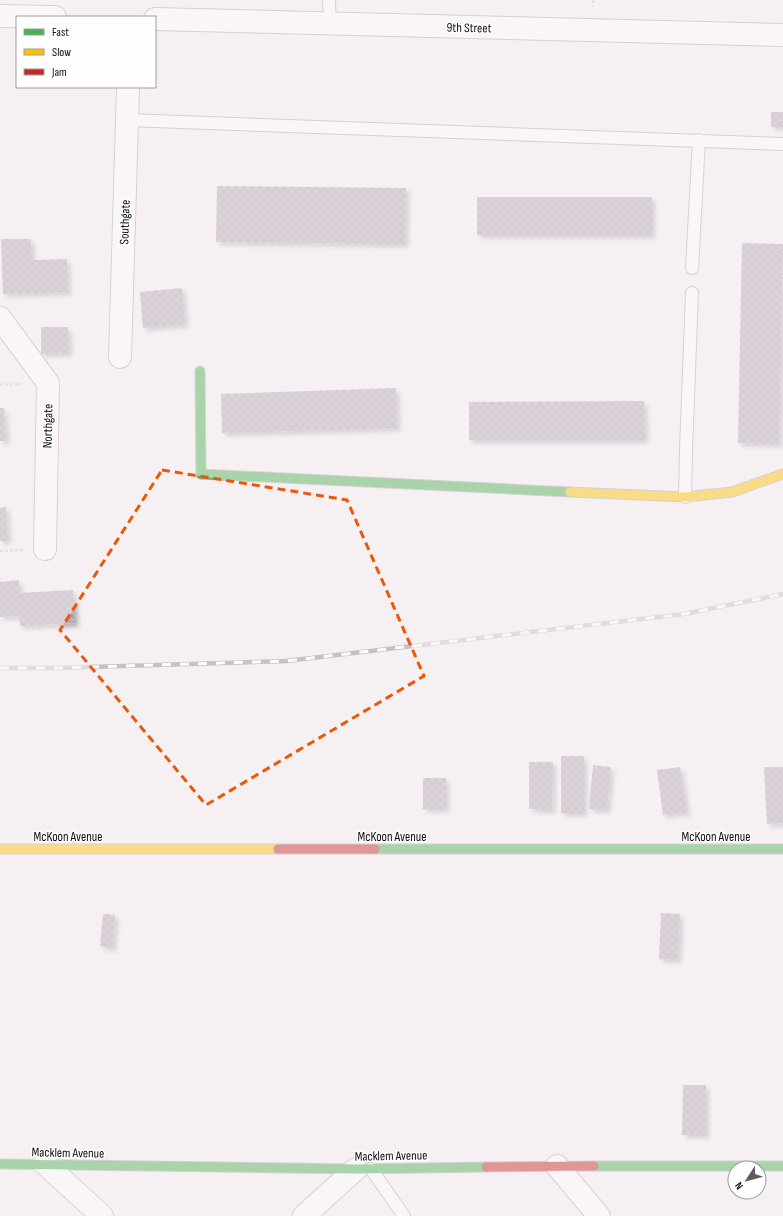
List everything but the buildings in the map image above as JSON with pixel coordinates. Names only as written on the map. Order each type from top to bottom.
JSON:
[{"type":"street","points":[[0,16],[16,16]]},
{"type":"street","name":"9th Street","points":[[156,19],[783,35]]},
{"type":"street","name":"Southgate","points":[[120,357],[128,88]]},
{"type":"street","name":"Northgate","points":[[0,318],[48,383],[45,549]]},
{"type":"street","points":[[200,371],[200,474],[685,497],[732,492],[783,474]]},
{"type":"street","name":"McKoon Avenue","points":[[0,849],[783,849]]},
{"type":"street","name":"Macklem Avenue","points":[[0,1164],[363,1169],[557,1166],[783,1166]]},
{"type":"street","points":[[45,1164],[102,1216]]},
{"type":"street","points":[[557,1166],[599,1216]]},
{"type":"street","points":[[304,1216],[363,1169]]},
{"type":"lane","points":[[329,0],[330,24]]},
{"type":"lane","points":[[127,120],[783,144]]},
{"type":"lane","points":[[692,268],[699,140]]},
{"type":"lane","points":[[685,497],[692,293]]},
{"type":"lane","points":[[363,1169],[404,1216]]},
{"type":"highlighted area","points":[[162,470],[347,500],[424,676],[206,805],[60,630]]},
{"type":"railway","points":[[0,668],[57,668],[286,661],[684,614],[783,594]]},
{"type":"traffic: fast","points":[[200,371],[201,474],[570,492]]},
{"type":"traffic: fast","points":[[375,849],[783,849]]},
{"type":"traffic: fast","points":[[0,1164],[356,1169],[486,1167]]},
{"type":"traffic: fast","points":[[594,1166],[783,1166]]},
{"type":"traffic: slow","points":[[570,492],[685,497],[732,492],[783,474]]},
{"type":"traffic: slow","points":[[0,849],[278,849]]},
{"type":"traffic: jam","points":[[278,849],[375,849]]},
{"type":"traffic: jam","points":[[486,1167],[594,1166]]}]
